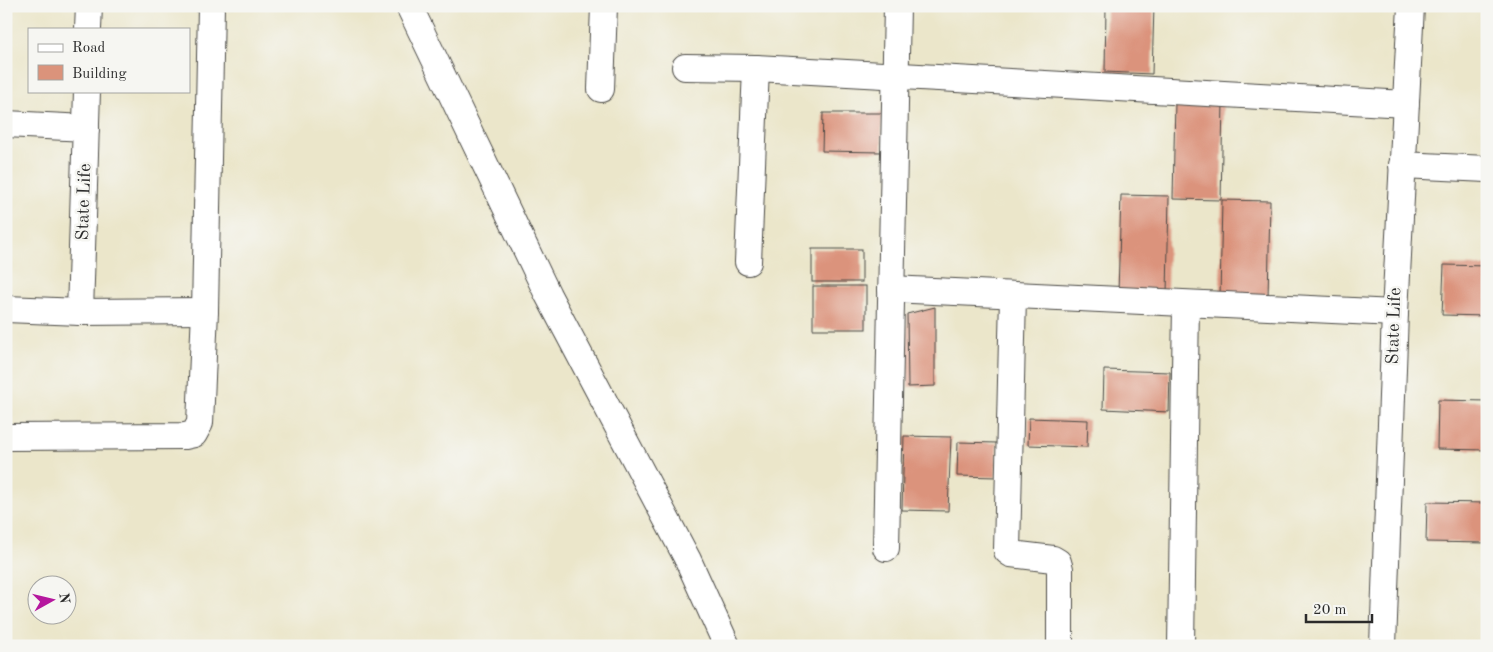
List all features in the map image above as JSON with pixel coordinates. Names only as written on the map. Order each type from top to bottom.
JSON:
[{"type":"street","points":[[88,28],[89,6]]},
{"type":"street","points":[[6,437],[185,436],[194,434],[200,423],[205,311],[211,6]]},
{"type":"street","points":[[409,6],[548,295],[688,560],[728,646]]},
{"type":"street","points":[[601,89],[604,6]]},
{"type":"street","points":[[886,548],[897,6]]},
{"type":"street","name":"State Life","points":[[1383,646],[1394,313],[1411,6]]},
{"type":"street","points":[[685,67],[756,68],[1406,104]]},
{"type":"street","points":[[748,262],[756,68]]},
{"type":"street","name":"State Life","points":[[80,312],[87,92]]},
{"type":"street","points":[[6,124],[86,128]]},
{"type":"street","points":[[1402,165],[1487,169]]},
{"type":"street","points":[[891,289],[1394,313]]},
{"type":"street","points":[[1013,296],[1007,551],[1011,554],[1053,559],[1058,562],[1060,569],[1060,646]]},
{"type":"street","points":[[1181,646],[1186,304]]},
{"type":"street","points":[[6,309],[80,312],[205,311]]},
{"type":"building","points":[[1106,6],[1154,6],[1152,74],[1105,72]]},
{"type":"building","points":[[1175,101],[1223,102],[1221,200],[1173,199]]},
{"type":"building","points":[[823,113],[882,113],[882,152],[822,151]]},
{"type":"building","points":[[1121,195],[1169,196],[1167,294],[1118,293]]},
{"type":"building","points":[[1222,200],[1270,201],[1268,299],[1220,298]]},
{"type":"building","points":[[812,249],[862,249],[862,282],[812,282]]},
{"type":"building","points":[[1444,265],[1487,266],[1487,316],[1442,315]]},
{"type":"building","points":[[813,286],[866,286],[866,329],[813,329]]},
{"type":"building","points":[[935,307],[935,386],[908,387],[907,314]]},
{"type":"building","points":[[1104,370],[1170,372],[1169,412],[1103,409]]},
{"type":"building","points":[[1438,400],[1487,401],[1487,450],[1437,449]]},
{"type":"building","points":[[1029,418],[1088,420],[1087,447],[1028,445]]},
{"type":"building","points":[[904,436],[951,437],[948,511],[902,510]]},
{"type":"building","points":[[958,442],[997,443],[996,477],[957,476]]},
{"type":"building","points":[[1427,502],[1487,503],[1487,543],[1426,542]]}]
